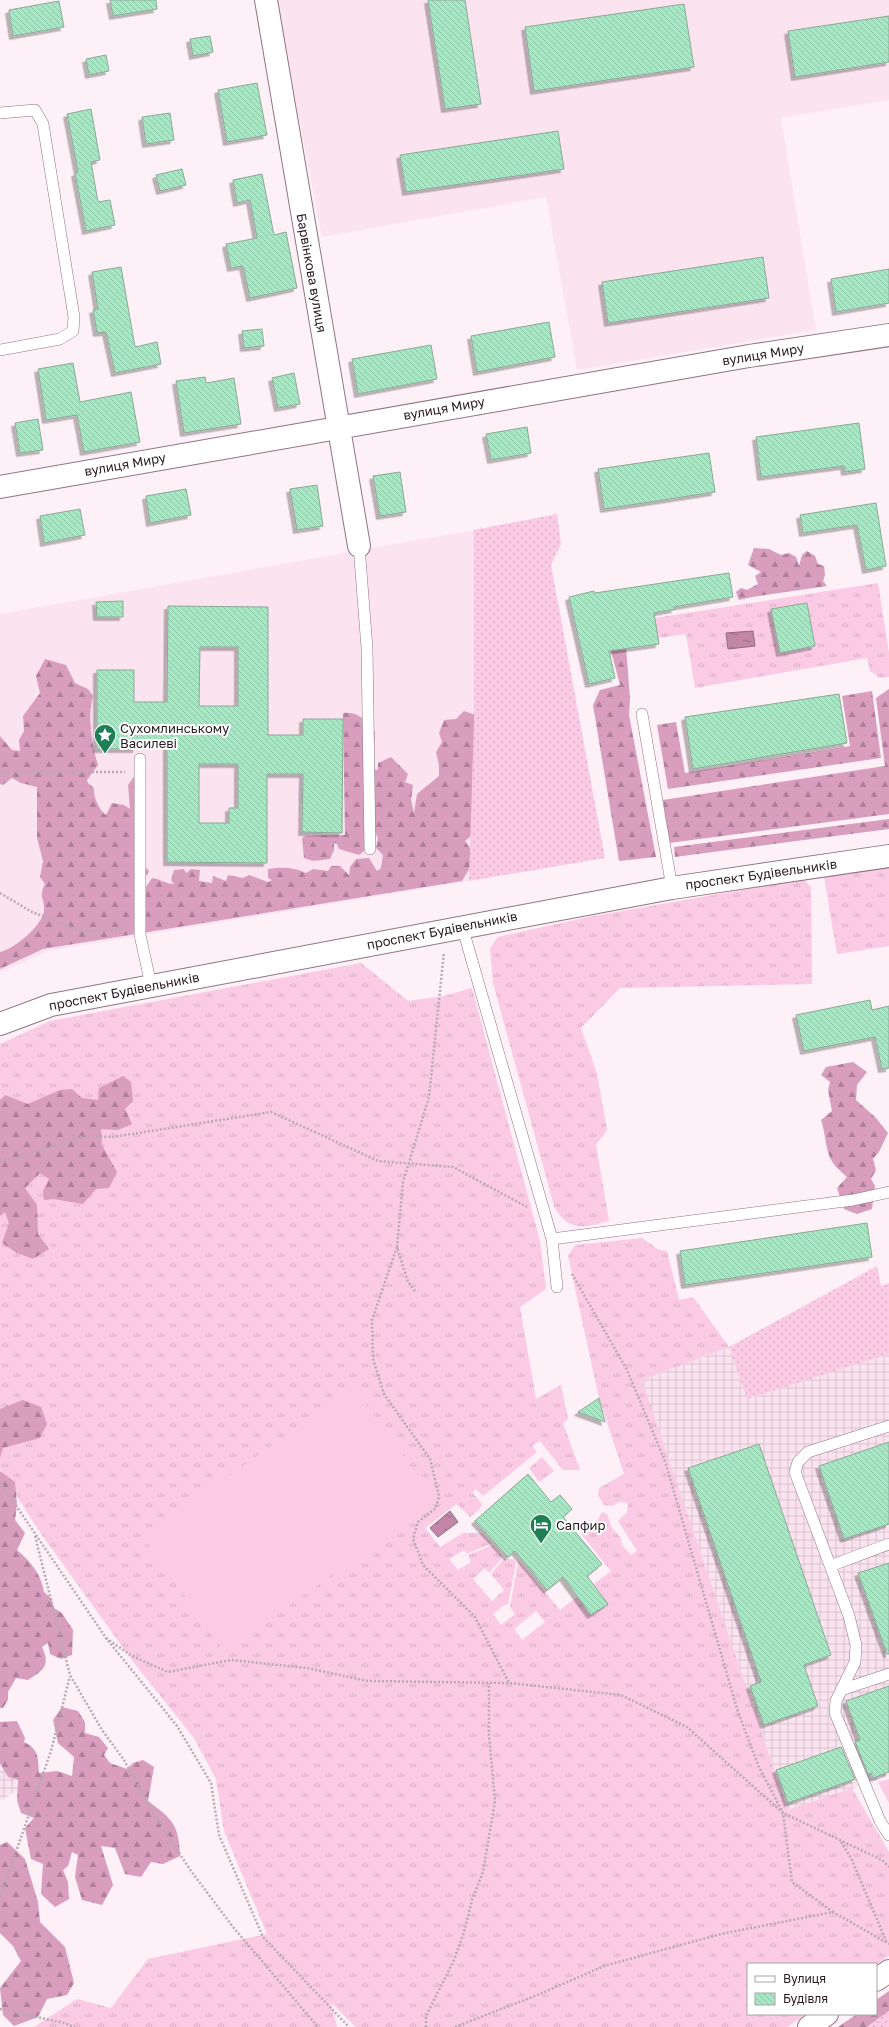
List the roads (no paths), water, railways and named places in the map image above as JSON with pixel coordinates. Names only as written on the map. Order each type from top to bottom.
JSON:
[{"type":"street","name":"Барвінкова вулиця","points":[[266,0],[358,546]]},
{"type":"street","name":"вулиця Миру","points":[[0,487],[338,426],[749,356],[889,335]]},
{"type":"street","name":"проспект Будівельників","points":[[0,1024],[51,1005],[454,928],[672,888],[889,856]]},
{"type":"street","points":[[877,1979],[889,1971]]},
{"type":"street","points":[[809,2027],[826,2015]]},
{"type":"lane","points":[[0,113],[35,110],[43,124],[74,317],[73,331],[60,339],[0,350]]},
{"type":"lane","points":[[358,546],[367,662],[370,849]]},
{"type":"lane","points":[[642,714],[672,888]]},
{"type":"lane","points":[[140,759],[140,928],[151,986]]},
{"type":"lane","points":[[454,928],[552,1239],[557,1287]]},
{"type":"lane","points":[[552,1239],[853,1200],[889,1192]]},
{"type":"lane","points":[[889,1426],[808,1452],[798,1462],[795,1472],[849,1616],[856,1645],[854,1662],[840,1690],[836,1701],[835,1713],[880,1821],[889,1835]]},
{"type":"lane","points":[[830,1566],[889,1544]]},
{"type":"lane","points":[[840,1690],[889,1674]]},
{"type":"water","points":[[753,631],[755,646],[728,649],[726,633]]},
{"type":"water","points":[[450,1511],[458,1522],[438,1537],[430,1528]]},
{"type":"place","name":"Сухомлинському Василеві","points":[[105,754]]},
{"type":"place","name":"Сапфир","points":[[541,1544]]}]
